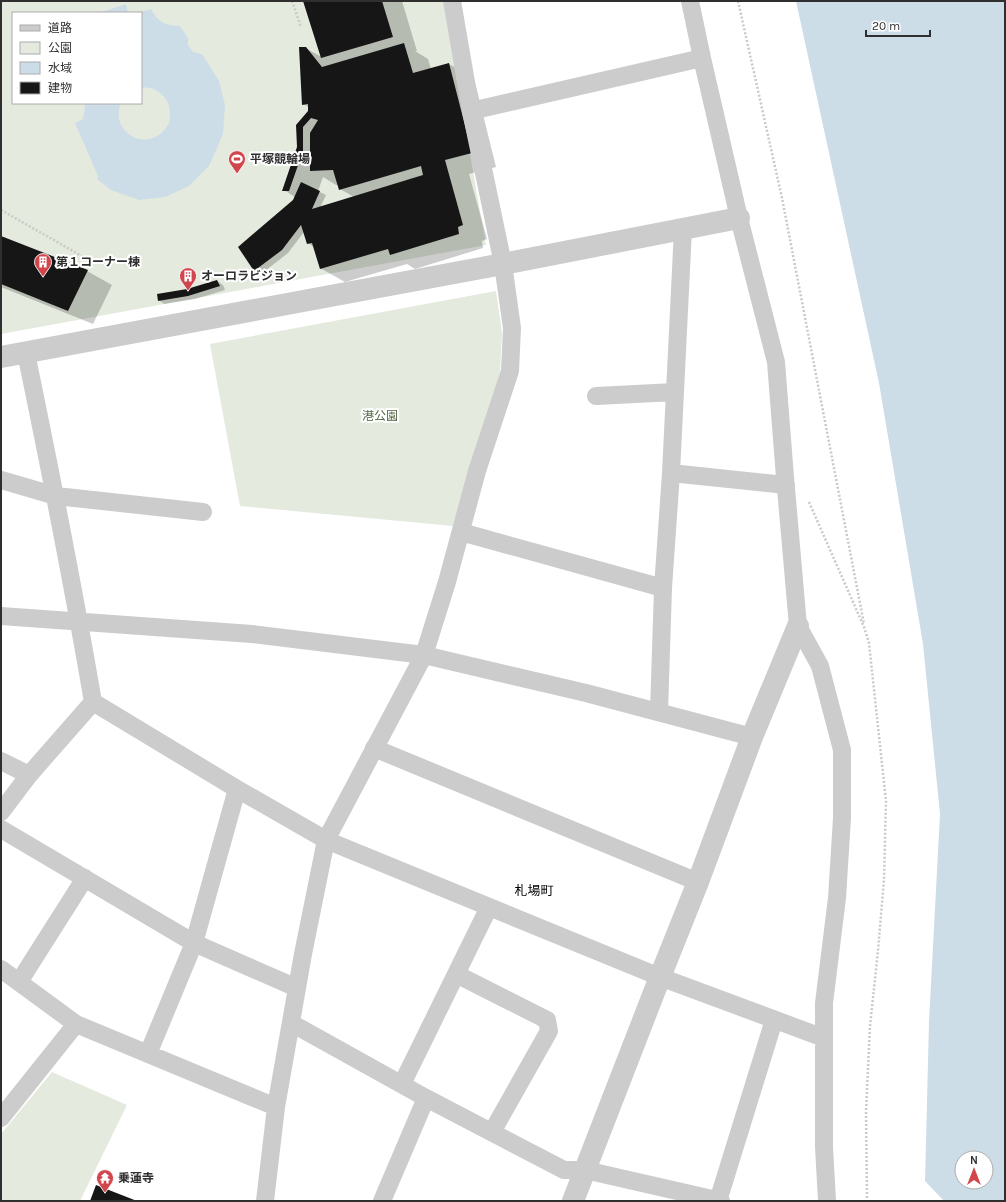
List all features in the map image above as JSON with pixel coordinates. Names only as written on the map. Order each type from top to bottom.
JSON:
[{"type":"street","points":[[265,1201],[276,1107],[297,988],[326,840],[424,655],[447,582],[477,471],[510,371],[512,328],[503,264],[471,111],[452,1]]},
{"type":"street","points":[[690,1],[739,218],[776,362],[798,626],[820,666],[842,750],[842,818],[837,898],[824,1003],[824,1147],[827,1201]]},
{"type":"street","points":[[471,111],[702,58]]},
{"type":"street","points":[[1,358],[503,264],[739,218]]},
{"type":"street","points":[[659,712],[683,228]]},
{"type":"street","points":[[26,353],[80,621],[93,702],[237,789],[326,840],[660,977],[824,1038]]},
{"type":"street","points":[[596,396],[675,392]]},
{"type":"street","points":[[671,473],[785,481]]},
{"type":"street","points":[[1,480],[56,496],[203,512]]},
{"type":"street","points":[[461,532],[664,588]]},
{"type":"street","points":[[1,616],[252,634],[424,655],[586,693],[752,737]]},
{"type":"street","points":[[573,1201],[698,882],[752,737],[798,626]]},
{"type":"street","points":[[1,812],[29,775],[93,702]]},
{"type":"street","points":[[374,748],[698,882]]},
{"type":"street","points":[[1,761],[29,775]]},
{"type":"street","points":[[148,1054],[194,943],[237,789]]},
{"type":"street","points":[[1,829],[194,943],[297,988]]},
{"type":"street","points":[[19,982],[85,878]]},
{"type":"street","points":[[402,1084],[489,907]]},
{"type":"street","points":[[1,969],[76,1024],[276,1107]]},
{"type":"street","points":[[456,974],[547,1020],[549,1031],[492,1132]]},
{"type":"street","points":[[291,1023],[426,1098],[564,1170],[585,1170],[719,1201],[774,1020]]},
{"type":"street","points":[[1,1118],[76,1024]]},
{"type":"street","points":[[382,1201],[426,1098]]},
{"type":"path","points":[[292,1],[300,27]]},
{"type":"path","points":[[738,1],[782,198],[858,588],[864,627]]},
{"type":"path","points":[[1,210],[94,263]]},
{"type":"path","points":[[785,481],[808,500],[864,627],[869,643],[886,802],[884,879],[870,1026],[866,1111],[868,1201]]},
{"type":"green space","name":"平塚競輪場","points":[[1,1],[443,1],[486,245],[1,334]]},
{"type":"green space","name":"港公園","points":[[496,291],[502,333],[500,373],[453,526],[240,506],[210,344]]},
{"type":"green space","points":[[52,1072],[127,1105],[80,1201],[1,1201],[1,1134]]},
{"type":"water","points":[[796,1],[1005,1],[1005,1201],[944,1201],[925,1181],[929,1022],[940,814],[923,644],[879,383]]},
{"type":"water","points":[[126,4],[128,12],[102,12]]},
{"type":"water","points":[[151,9],[162,22],[180,26],[188,38],[188,45],[193,52],[202,54],[219,81],[225,105],[223,134],[209,166],[189,186],[165,197],[139,200],[111,190],[97,179],[98,176],[75,123],[83,119],[84,104],[121,104],[119,113],[120,123],[131,136],[140,139],[148,139],[157,136],[167,126],[170,113],[169,106],[165,98],[154,90],[142,88],[142,12],[140,12]]},
{"type":"building","points":[[303,1],[382,1],[393,37],[321,58]]},
{"type":"building","points":[[404,43],[413,73],[449,63],[472,153],[445,160],[463,225],[458,227],[459,234],[390,255],[388,249],[320,269],[312,243],[307,244],[301,225],[282,250],[254,271],[238,247],[293,200],[301,182],[320,191],[312,209],[423,175],[421,166],[339,190],[333,170],[310,171],[310,133],[318,120],[311,118],[303,127],[303,151],[289,191],[282,191],[297,147],[296,125],[308,111],[308,104],[302,105],[299,47],[306,47],[322,67]]},
{"type":"building","name":"第１コーナー棟","points":[[1,236],[88,270],[68,311],[1,284]]},
{"type":"building","name":"オーロラビジョン","points":[[217,280],[220,286],[188,296],[158,301],[157,294],[187,289]]},
{"type":"building","name":"乗蓮寺","points":[[96,1185],[137,1201],[90,1201]]},
{"type":"place","name":"平塚競輪場","points":[[237,174]]},
{"type":"place","name":"第１コーナー棟","points":[[43,277]]},
{"type":"place","name":"オーロラビジョン","points":[[188,291]]},
{"type":"place","name":"乗蓮寺","points":[[105,1193]]},
{"type":"district","name":"札場町","points":[[534,890]]}]
